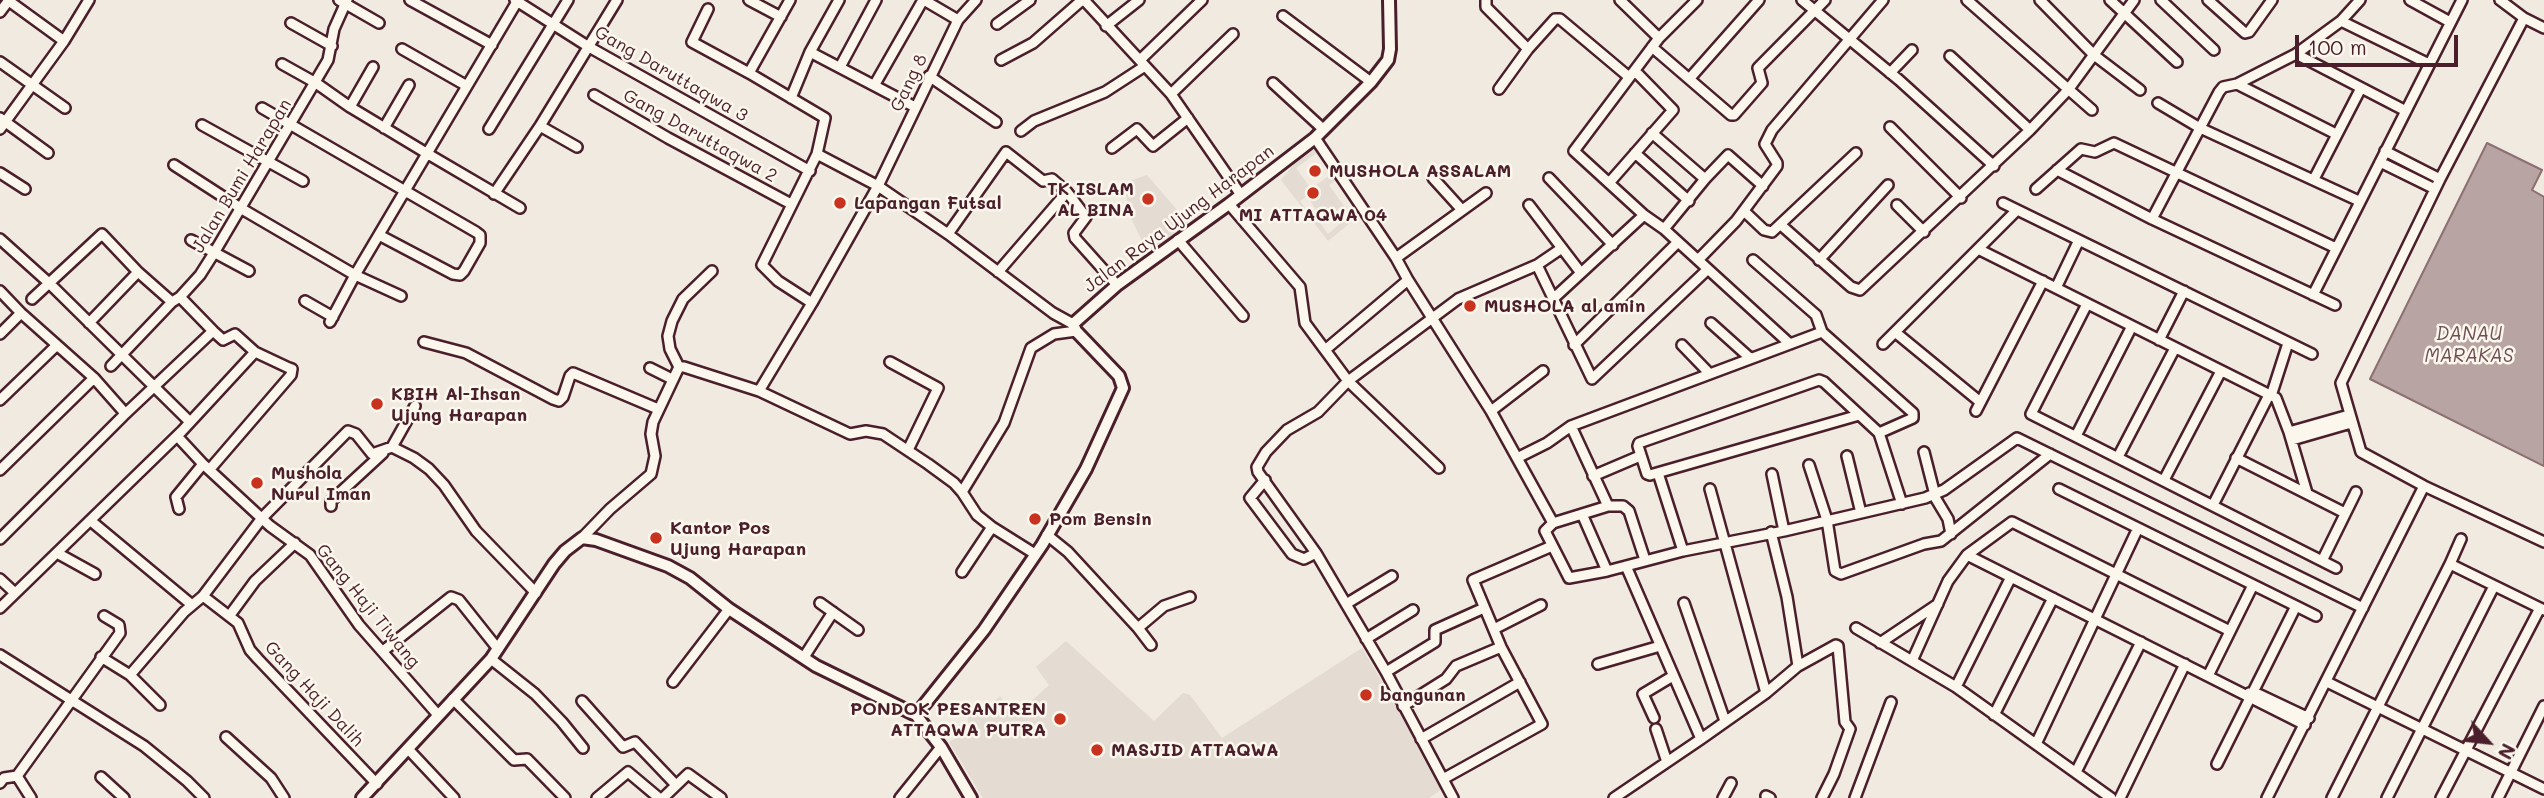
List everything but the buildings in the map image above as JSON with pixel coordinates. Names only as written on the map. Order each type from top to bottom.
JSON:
[{"type":"street","points":[[0,12],[9,0],[64,41]]},
{"type":"street","points":[[410,0],[492,45]]},
{"type":"street","points":[[489,129],[568,0]]},
{"type":"street","points":[[494,194],[617,0]]},
{"type":"street","points":[[749,0],[781,16]]},
{"type":"street","points":[[749,73],[790,0]]},
{"type":"street","points":[[791,98],[810,52],[839,0]]},
{"type":"street","points":[[840,67],[876,0]]},
{"type":"street","points":[[875,84],[923,0],[958,20]]},
{"type":"street","name":"Gang 8","points":[[759,391],[878,186],[958,20],[976,0]]},
{"type":"street","points":[[998,24],[1030,0]]},
{"type":"street","points":[[1000,60],[1033,43],[1083,0],[1171,94],[1241,195]]},
{"type":"street","points":[[1106,26],[1139,0]]},
{"type":"street","points":[[1021,131],[1028,124],[1062,112],[1116,87],[1143,63],[1202,0]]},
{"type":"street","name":"Jalan Raya Ujung Harapan","points":[[1074,328],[1116,285],[1229,204],[1319,133],[1371,82],[1388,60],[1391,49],[1389,0]]},
{"type":"street","points":[[1486,0],[1486,7],[1528,49]]},
{"type":"street","points":[[1620,0],[1659,38]]},
{"type":"street","points":[[1697,0],[1659,38],[1574,151],[1790,344]]},
{"type":"street","points":[[1690,78],[1759,0]]},
{"type":"street","points":[[1802,0],[1890,73],[1994,166]]},
{"type":"street","points":[[1652,47],[1734,115],[1762,83],[1758,68],[1825,0]]},
{"type":"street","points":[[1698,260],[1744,211],[1777,163],[1766,148],[1766,139],[1883,0]]},
{"type":"street","points":[[1967,0],[2092,110]]},
{"type":"street","points":[[2039,0],[2094,55],[2140,90]]},
{"type":"street","points":[[2110,0],[2177,62]]},
{"type":"street","points":[[1781,225],[1854,289],[1860,290],[1961,198],[2030,130],[2067,90],[2134,0]]},
{"type":"street","points":[[2161,0],[2214,50]]},
{"type":"street","points":[[2208,0],[2245,33],[2249,32],[2272,0]]},
{"type":"street","points":[[2152,219],[2223,87],[2237,84],[2296,54],[2340,21],[2360,0]]},
{"type":"street","points":[[2410,0],[2450,22]]},
{"type":"street","points":[[2313,295],[2462,0]]},
{"type":"street","points":[[2500,0],[2524,18],[2544,28]]},
{"type":"street","points":[[48,153],[2,123],[64,41],[87,1]]},
{"type":"street","points":[[343,1],[379,23]]},
{"type":"street","name":"Jalan Bumi Harapan","points":[[111,366],[200,275],[242,209],[328,61],[343,1]]},
{"type":"street","points":[[305,301],[331,320],[517,1]]},
{"type":"street","name":"Gang Daruttaqwa 3","points":[[517,1],[589,47],[810,171]]},
{"type":"street","points":[[708,9],[692,42],[825,118],[817,155],[762,265],[778,281],[812,303]]},
{"type":"street","points":[[1283,16],[1371,82]]},
{"type":"street","points":[[2524,18],[2440,179],[2342,380],[2350,419],[2361,452],[2424,486],[2544,542]]},
{"type":"street","points":[[1499,89],[1528,49],[1555,19],[1560,19],[1674,108],[1609,183]]},
{"type":"street","points":[[2340,21],[2429,64]]},
{"type":"street","points":[[291,23],[332,46]]},
{"type":"street","points":[[1171,94],[1233,34]]},
{"type":"street","points":[[402,49],[467,86]]},
{"type":"street","points":[[1890,73],[1912,50]]},
{"type":"street","points":[[810,52],[915,107]]},
{"type":"street","points":[[2296,54],[2406,111]]},
{"type":"street","points":[[1951,56],[2030,130]]},
{"type":"street","points":[[0,62],[65,108]]},
{"type":"street","points":[[282,64],[520,208]]},
{"type":"street","points":[[350,107],[373,67]]},
{"type":"street","points":[[929,76],[996,122]]},
{"type":"street","points":[[1273,83],[1319,133],[1491,411],[1553,523]]},
{"type":"street","points":[[2237,84],[2336,134]]},
{"type":"street","points":[[384,128],[408,85]]},
{"type":"street","points":[[2314,179],[2361,88]]},
{"type":"street","name":"Gang Daruttaqwa 2","points":[[594,94],[668,138],[791,204]]},
{"type":"street","points":[[2158,103],[2200,128],[2359,201]]},
{"type":"street","points":[[262,108],[477,232],[480,243],[460,275],[453,274],[379,235]]},
{"type":"street","points":[[1112,148],[1137,129],[1153,146],[1188,118]]},
{"type":"street","points":[[202,125],[303,181]]},
{"type":"street","points":[[540,125],[577,146]]},
{"type":"street","points":[[1890,127],[1961,198]]},
{"type":"street","points":[[1652,133],[1704,179]]},
{"type":"street","points":[[2036,189],[2081,149],[2097,152],[2114,142],[2336,248]]},
{"type":"street","points":[[2385,151],[2440,179]]},
{"type":"street","points":[[948,234],[1006,152],[1043,181],[1052,178],[1067,192],[1086,217],[1074,233],[1075,238],[1116,285]]},
{"type":"street","points":[[1635,153],[1689,201]]},
{"type":"street","points":[[1744,211],[1772,232],[1856,153]]},
{"type":"street","points":[[817,155],[878,186],[948,234],[1074,328],[1119,376],[1123,387],[1086,469],[1047,535],[984,630],[916,715]]},
{"type":"street","points":[[1664,229],[1704,179],[1728,155],[1763,186]]},
{"type":"street","points":[[2380,162],[2435,190]]},
{"type":"street","points":[[174,165],[242,209],[355,275],[401,296]]},
{"type":"street","points":[[2057,170],[2152,219],[2335,305]]},
{"type":"street","points":[[0,173],[25,190]]},
{"type":"street","points":[[1433,178],[1462,210]]},
{"type":"street","points":[[1549,178],[1613,245]]},
{"type":"street","points":[[1819,260],[1888,185]]},
{"type":"street","points":[[998,272],[1067,192]]},
{"type":"street","points":[[1396,258],[1486,193]]},
{"type":"street","points":[[2003,203],[2312,354]]},
{"type":"street","points":[[1229,204],[1300,287],[1305,323],[1348,380],[1439,468]]},
{"type":"street","points":[[1529,205],[1581,273]]},
{"type":"street","points":[[1897,205],[1924,232]]},
{"type":"street","points":[[1883,344],[2017,210]]},
{"type":"street","points":[[1553,298],[1644,215]]},
{"type":"street","points":[[32,299],[102,234],[138,272],[176,299],[223,340],[235,334],[256,352],[292,372],[176,497],[179,509]]},
{"type":"street","points":[[0,239],[49,282],[190,422]]},
{"type":"street","points":[[191,240],[249,271]]},
{"type":"street","points":[[1178,240],[1243,316]]},
{"type":"street","points":[[2056,288],[2079,240]]},
{"type":"street","points":[[1574,345],[1678,242]]},
{"type":"street","points":[[1453,798],[1386,673],[1316,553],[1257,467],[1266,452],[1287,430],[1318,412],[1348,380],[1433,318],[1475,290],[1537,265],[1562,248]]},
{"type":"street","points":[[1978,249],[2278,401],[2307,493]]},
{"type":"street","points":[[1753,260],[1816,315],[1822,332],[1913,413],[1913,418],[1879,433]]},
{"type":"street","points":[[1537,265],[1592,379],[1708,269]]},
{"type":"street","points":[[679,367],[670,349],[670,328],[683,299],[712,271]]},
{"type":"street","points":[[89,323],[138,272]]},
{"type":"street","points":[[1325,350],[1408,280]]},
{"type":"street","points":[[1895,332],[1978,406],[2043,281]]},
{"type":"street","points":[[0,291],[94,378],[122,408],[123,416]]},
{"type":"street","points":[[2160,340],[2184,291]]},
{"type":"street","points":[[2088,304],[2031,414],[2336,568]]},
{"type":"street","points":[[0,334],[21,313]]},
{"type":"street","points":[[1711,323],[1750,358]]},
{"type":"street","points":[[2076,436],[2132,326]]},
{"type":"street","points":[[962,492],[1004,423],[1031,348],[1054,334],[1074,328]]},
{"type":"street","points":[[0,539],[213,331]]},
{"type":"street","points":[[1517,458],[1571,426],[1822,332]]},
{"type":"street","points":[[424,342],[466,353],[559,401],[573,373],[658,409]]},
{"type":"street","points":[[2213,505],[2270,396],[2288,343]]},
{"type":"street","points":[[0,400],[57,345]]},
{"type":"street","points":[[1682,345],[1709,373]]},
{"type":"street","points":[[2118,457],[2175,348]]},
{"type":"street","points":[[0,608],[177,436],[256,352]]},
{"type":"street","points":[[890,362],[938,388],[908,450]]},
{"type":"street","points":[[362,798],[495,654],[560,558],[651,474],[655,463],[651,434],[658,409],[679,367]]},
{"type":"street","points":[[679,367],[759,391],[850,434],[866,431],[883,434],[954,482],[977,515],[1035,554]]},
{"type":"street","points":[[650,368],[672,379]]},
{"type":"street","points":[[1491,411],[1543,371]]},
{"type":"street","points":[[2164,480],[2221,371]]},
{"type":"street","points":[[0,470],[94,378]]},
{"type":"street","points":[[1859,415],[1658,473],[1648,474],[1640,456],[1639,443],[1814,380],[1824,382],[1879,433],[1902,504]]},
{"type":"street","points":[[331,506],[331,501],[389,448],[415,406]]},
{"type":"street","points":[[2290,436],[2350,419]]},
{"type":"street","points":[[1571,426],[1608,506]]},
{"type":"street","points":[[130,675],[203,596],[262,518],[344,433],[356,434],[372,454],[389,448],[414,458],[429,469],[444,485],[476,531],[536,593]]},
{"type":"street","name":"Gang Haji Tiwang","points":[[177,436],[270,526],[310,555],[352,617],[438,715]]},
{"type":"street","points":[[1645,561],[1628,508],[1622,506],[1608,506],[1553,523],[1545,531],[1570,579],[1607,571],[1645,561],[1683,551],[1902,504],[1934,494],[2017,438],[2363,608]]},
{"type":"street","points":[[1924,452],[1934,494],[1951,525],[1951,534]]},
{"type":"street","points":[[1809,466],[1827,520],[1835,569],[1840,574],[1924,544],[1938,542],[2050,454]]},
{"type":"street","points":[[1593,476],[1640,456]]},
{"type":"street","points":[[1847,456],[1861,513]]},
{"type":"street","points":[[2236,458],[2345,513]]},
{"type":"street","points":[[1658,473],[1683,551]]},
{"type":"street","points":[[1772,474],[1784,531]]},
{"type":"street","points":[[1265,480],[1250,498],[1292,554],[1304,559],[1316,553]]},
{"type":"street","points":[[2267,798],[2424,486]]},
{"type":"street","points":[[1710,489],[1766,693]]},
{"type":"street","points":[[2059,489],[2316,616]]},
{"type":"street","points":[[2322,561],[2356,492]]},
{"type":"street","points":[[1582,514],[1607,571]]},
{"type":"street","points":[[91,521],[192,605]]},
{"type":"street","points":[[1912,661],[1948,581],[1967,555],[2012,522],[2230,631]]},
{"type":"street","points":[[962,572],[992,527]]},
{"type":"street","points":[[2036,744],[2138,528]]},
{"type":"street","points":[[1771,532],[1787,597],[1798,666]]},
{"type":"street","points":[[1047,535],[1068,552],[1151,645]]},
{"type":"street","points":[[582,538],[596,540],[668,566],[690,578],[729,609],[804,657],[839,678],[916,715],[941,747],[971,798]]},
{"type":"street","points":[[2332,798],[2461,540]]},
{"type":"street","points":[[230,615],[255,580],[295,543]]},
{"type":"street","points":[[1443,779],[1542,724],[1501,648],[1474,579],[1552,546]]},
{"type":"street","points":[[57,553],[95,574]]},
{"type":"street","points":[[1967,555],[2208,676],[2307,721]]},
{"type":"street","points":[[2441,798],[2542,609],[2450,564]]},
{"type":"street","points":[[1626,566],[1701,739]]},
{"type":"street","points":[[1346,604],[1392,576]]},
{"type":"street","points":[[1956,687],[2011,577]]},
{"type":"street","points":[[0,579],[15,593]]},
{"type":"street","points":[[2208,676],[2253,585]]},
{"type":"street","points":[[2387,798],[2494,586]]},
{"type":"street","name":"Gang Haji Dalih","points":[[203,596],[238,623],[250,650],[377,783]]},
{"type":"street","points":[[383,651],[450,597],[459,600],[495,654],[562,722],[583,748]]},
{"type":"street","points":[[1138,628],[1164,606],[1190,597]]},
{"type":"street","points":[[1994,715],[2053,598]]},
{"type":"street","points":[[820,603],[858,630]]},
{"type":"street","points":[[1684,603],[1725,721]]},
{"type":"street","points":[[1880,643],[1940,603]]},
{"type":"street","points":[[1494,629],[1541,605]]},
{"type":"street","points":[[2217,764],[2249,695],[2296,606]]},
{"type":"street","points":[[1386,673],[1435,642],[1435,629],[1484,608]]},
{"type":"street","points":[[673,682],[729,609]]},
{"type":"street","points":[[1366,639],[1413,610]]},
{"type":"street","points":[[804,657],[833,612]]},
{"type":"street","points":[[0,783],[4,778],[17,776],[120,633],[121,628],[104,616]]},
{"type":"street","points":[[1856,628],[1956,687],[2111,798]]},
{"type":"street","points":[[2076,772],[2141,642]]},
{"type":"street","points":[[1614,798],[1766,693],[1798,666],[1833,645],[1838,646],[1845,722],[1850,729],[1822,798]]},
{"type":"street","points":[[1598,664],[1660,646]]},
{"type":"street","points":[[1403,706],[1446,678],[1456,666],[1501,648]]},
{"type":"street","points":[[102,657],[130,675],[159,705]]},
{"type":"street","points":[[1,660],[71,698],[144,746],[204,798]]},
{"type":"street","points":[[2120,798],[2185,664]]},
{"type":"street","points":[[1654,718],[1643,694],[1673,676]]},
{"type":"street","points":[[1421,739],[1520,681]]},
{"type":"street","points":[[2327,682],[2544,789]]},
{"type":"street","points":[[453,699],[514,760],[527,759],[565,798]]},
{"type":"street","points":[[582,701],[623,747],[635,742],[676,785]]},
{"type":"street","points":[[1855,798],[1891,702]]},
{"type":"street","points":[[2498,798],[2544,706]]},
{"type":"street","points":[[1656,729],[1667,762]]},
{"type":"street","points":[[226,737],[271,778],[284,798]]},
{"type":"street","points":[[900,798],[941,747]]},
{"type":"street","points":[[409,750],[454,798]]},
{"type":"street","points":[[597,798],[628,772],[661,798],[689,774],[721,798]]},
{"type":"street","points":[[17,776],[31,798]]},
{"type":"street","points":[[102,777],[124,798]]},
{"type":"street","points":[[1723,798],[1731,783]]},
{"type":"shaded area","name":"MI ATTAQWA 04","points":[[1319,146],[1365,211],[1328,241],[1281,180],[1294,164]],"holes":[[[1318,152],[1333,173],[1311,189],[1296,168]],[[1337,180],[1357,207],[1349,213],[1329,185]],[[1307,196],[1321,217],[1314,222],[1300,201]],[[1341,207],[1349,216],[1328,234],[1320,223]]]},
{"type":"shaded area","name":"TK ISLAM AL BINA","points":[[1147,175],[1189,224],[1148,253],[1130,216],[1124,183]]},
{"type":"shaded area","name":"PONDOK PESANTREN ATTAQWA PUTRA","points":[[1066,641],[1154,721],[1183,693],[1190,695],[1222,738],[1362,648],[1445,787],[1429,798],[983,798],[949,742],[969,730],[968,717],[980,709],[983,712],[1000,696],[1015,716],[1049,685],[1036,667]]},
{"type":"water","name":"DANAU MARAKAS","points":[[2487,143],[2542,170],[2532,190],[2544,197],[2544,466],[2370,379]]},
{"type":"place","name":"MUSHOLA ASSALAM","points":[[1315,171]]},
{"type":"place","name":"MI ATTAQWA 04","points":[[1313,193]]},
{"type":"place","name":"TK ISLAM AL BINA","points":[[1148,199]]},
{"type":"place","name":"Lapangan Futsal","points":[[840,203]]},
{"type":"place","name":"MUSHOLA al amin","points":[[1470,306]]},
{"type":"place","name":"KBIH Al-Ihsan Ujung Harapan","points":[[377,404]]},
{"type":"place","name":"Mushola Nurul Iman","points":[[257,483]]},
{"type":"place","name":"Pom Bensin","points":[[1035,519]]},
{"type":"place","name":"Kantor Pos Ujung Harapan","points":[[656,538]]},
{"type":"place","name":"bangunan","points":[[1366,695]]},
{"type":"place","name":"PONDOK PESANTREN ATTAQWA PUTRA","points":[[1060,719]]},
{"type":"place","name":"MASJID ATTAQWA","points":[[1097,750]]}]
